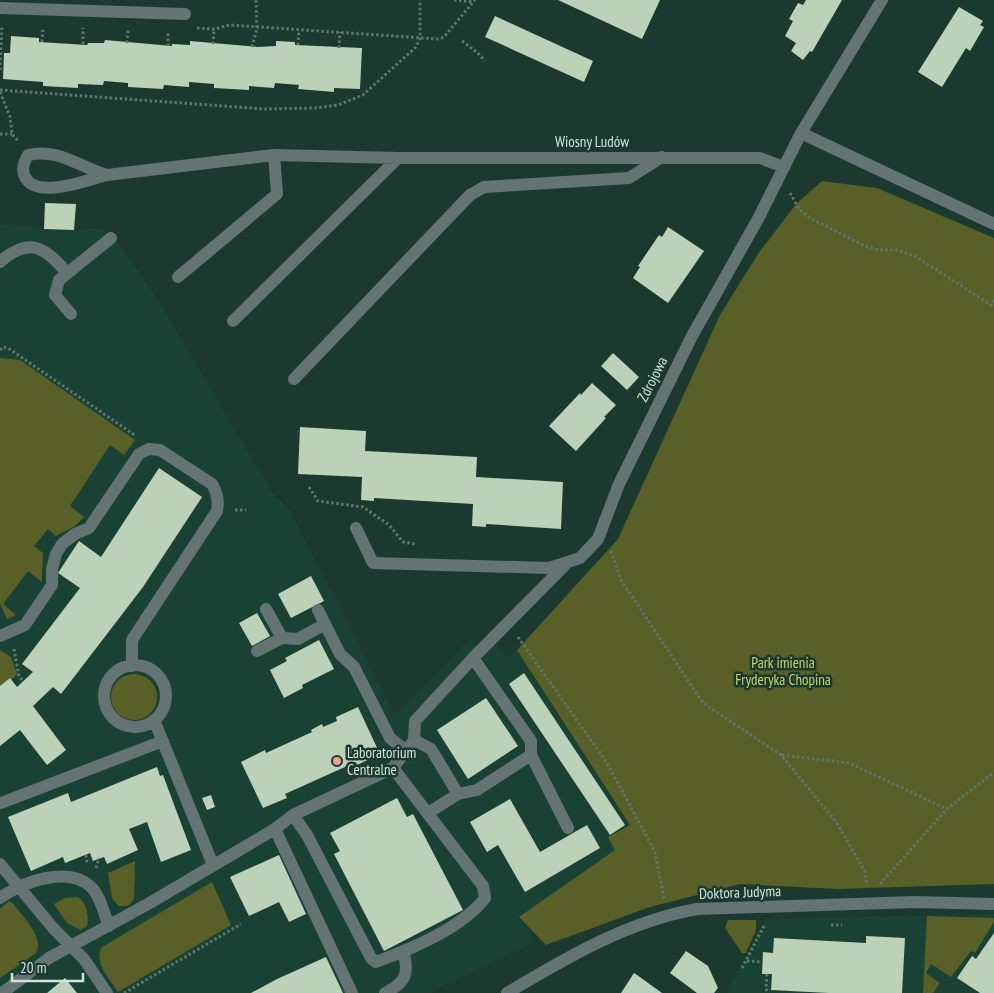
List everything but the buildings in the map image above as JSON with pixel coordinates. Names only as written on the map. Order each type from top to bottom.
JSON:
[{"type":"street","name":"Zdrojowa","points":[[356,528],[373,563],[549,568],[565,565],[580,558],[590,550],[598,540],[619,484],[684,352],[776,184],[801,134],[882,0]]},
{"type":"street","points":[[0,8],[185,14]]},
{"type":"street","points":[[801,134],[994,224]]},
{"type":"street","name":"Wiosny Ludów","points":[[107,175],[57,154],[43,151],[28,154],[23,164],[24,174],[28,182],[38,188],[52,188],[107,175],[274,155],[398,158],[760,158],[784,167]]},
{"type":"street","points":[[178,276],[277,194],[274,155]]},
{"type":"street","points":[[294,379],[470,195],[484,187],[629,178],[662,157]]},
{"type":"street","points":[[233,321],[398,158]]},
{"type":"street","points":[[71,314],[55,295],[59,280],[111,238]]},
{"type":"street","points":[[0,262],[20,249],[31,246],[41,248],[48,253],[67,273]]},
{"type":"street","points":[[4,635],[25,625],[52,585],[52,569],[56,554],[62,544],[75,534],[88,528],[139,454],[149,449],[160,450],[212,484],[216,491],[218,506],[132,640],[132,666]]},
{"type":"street","points":[[2,993],[49,958],[109,926],[275,829],[293,815],[393,768],[414,740],[415,721],[507,622],[565,565]]},
{"type":"street","points":[[266,609],[282,638]]},
{"type":"street","points":[[318,610],[340,654],[354,667],[390,738],[406,751]]},
{"type":"street","points":[[257,651],[282,638],[298,639],[325,624]]},
{"type":"street","points":[[473,658],[531,741],[531,755],[568,828]]},
{"type":"street","points":[[132,666],[151,670],[163,685],[165,704],[154,720],[147,725],[130,727],[113,718],[107,710],[104,691],[108,681],[118,671],[132,666]]},
{"type":"street","points":[[154,720],[213,865]]},
{"type":"street","points":[[414,740],[431,749],[458,794]]},
{"type":"street","points":[[2,803],[163,741]]},
{"type":"street","points":[[428,813],[458,794],[476,790],[531,755]]},
{"type":"street","points":[[293,815],[308,835],[371,958],[376,962],[403,952],[462,920],[476,909],[485,898],[483,886],[393,768]]},
{"type":"street","points":[[275,829],[352,993]]},
{"type":"street","points":[[0,864],[70,946],[84,959],[107,993]]},
{"type":"street","points":[[0,898],[19,886],[65,876],[85,882],[93,888],[109,926]]},
{"type":"street","name":"Doktora Judyma","points":[[507,993],[586,949],[657,918],[697,909],[916,902],[994,904]]},
{"type":"street","points":[[385,993],[396,987],[404,978],[408,966],[403,952]]},
{"type":"path","points":[[252,47],[256,28],[256,0]]},
{"type":"path","points":[[0,134],[12,134],[10,117],[0,91],[265,109],[315,108],[338,104],[363,95],[416,47],[420,38],[420,0]]},
{"type":"path","points":[[454,0],[474,1]]},
{"type":"path","points":[[201,28],[214,29],[230,25],[438,39],[444,37],[474,1]]},
{"type":"path","points":[[0,70],[2,25]]},
{"type":"path","points":[[83,28],[83,44]]},
{"type":"path","points":[[213,44],[214,29]]},
{"type":"path","points":[[298,45],[299,30]]},
{"type":"path","points":[[339,48],[340,32]]},
{"type":"path","points":[[462,41],[485,61]]},
{"type":"path","points":[[776,184],[788,188],[799,209],[810,218],[864,246],[878,250],[897,250],[915,256],[993,306],[994,300]]},
{"type":"path","points":[[0,350],[3,347],[8,348],[133,434]]},
{"type":"path","points":[[309,487],[318,502],[363,507],[388,526],[403,542],[419,545]]},
{"type":"path","points":[[237,510],[246,510]]},
{"type":"path","points":[[602,527],[621,580],[703,703],[781,755],[838,823],[864,872],[869,904]]},
{"type":"path","points":[[507,622],[607,764],[655,852],[664,900],[657,918]]},
{"type":"path","points":[[4,635],[18,660],[19,676],[23,682]]},
{"type":"path","points":[[781,755],[849,764],[947,809]]},
{"type":"path","points":[[869,904],[873,892],[947,809],[994,772]]},
{"type":"path","points":[[86,855],[88,862]]},
{"type":"path","points":[[97,868],[99,858]]},
{"type":"path","points":[[742,968],[765,925],[764,906]]},
{"type":"path","points":[[124,993],[241,924]]},
{"type":"path","points":[[747,961],[762,962]]},
{"type":"path","points":[[767,974],[766,989],[769,993]]},
{"type":"shaded area","points":[[0,224],[74,230],[102,228],[118,243],[156,296],[274,495],[290,510],[395,715],[471,638],[479,649],[490,639],[507,657],[517,650],[630,825],[616,850],[519,917],[536,941],[429,993],[0,993]]},
{"type":"shaded area","points":[[994,914],[994,993],[726,993],[765,919]]},
{"type":"green space","name":"Park imienia Fryderyka Chopina","points":[[822,181],[877,188],[994,238],[994,884],[837,889],[740,884],[650,907],[546,945],[519,917],[615,850],[608,837],[630,825],[517,650],[618,539],[720,315],[758,254],[796,204]]},
{"type":"green space","points":[[0,358],[20,360],[135,440],[124,455],[110,445],[70,506],[84,517],[75,526],[56,536],[48,529],[34,546],[43,553],[42,582],[28,571],[3,604],[16,615],[7,619],[0,604]]},
{"type":"green space","points":[[0,650],[11,657],[17,674],[12,680],[10,678],[0,686]]},
{"type":"green space","points":[[134,674],[147,678],[153,684],[157,697],[153,710],[147,716],[134,720],[121,716],[115,710],[111,697],[115,684],[121,678]]},
{"type":"green space","points":[[135,861],[134,899],[128,906],[119,906],[112,898],[108,873]]},
{"type":"green space","points":[[212,882],[231,925],[118,992],[101,965],[100,953],[102,947]]},
{"type":"green space","points":[[78,897],[85,906],[88,918],[87,926],[81,930],[67,923],[54,904],[65,898]]},
{"type":"green space","points":[[9,901],[14,904],[31,927],[38,947],[36,953],[0,978],[0,909]]},
{"type":"green space","points":[[927,916],[994,918],[994,922],[975,953],[971,951],[951,977],[931,964],[926,973],[940,983],[933,993],[923,993]]},
{"type":"green space","points":[[728,920],[756,920],[756,930],[746,953],[742,953],[725,928]]},
{"type":"place","name":"Laboratorium Centralne","points":[[337,761]]}]
